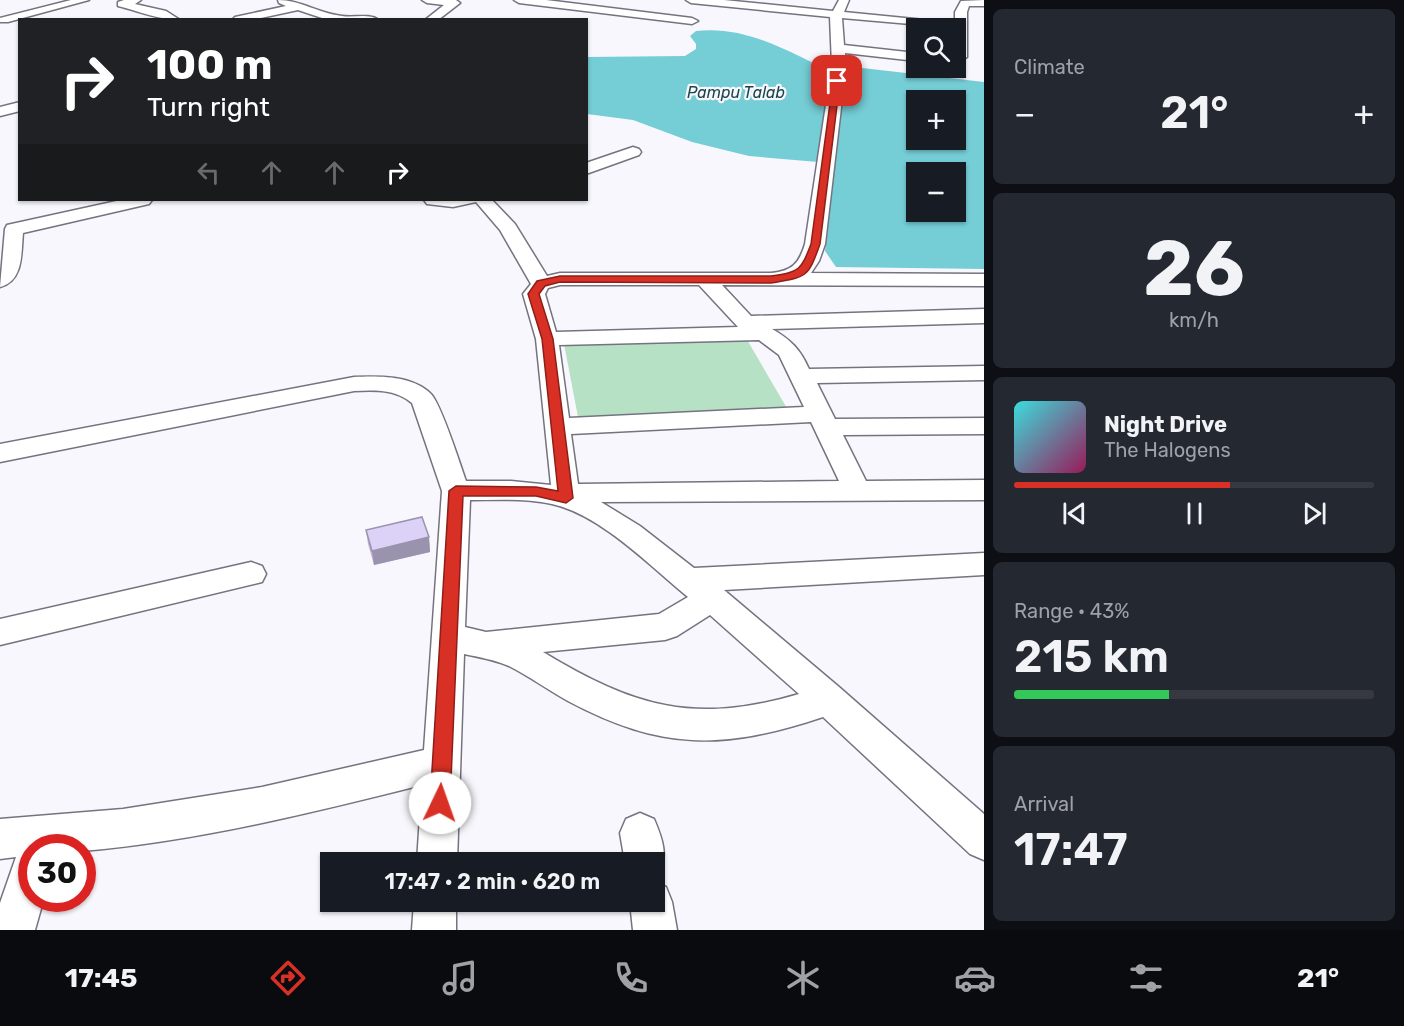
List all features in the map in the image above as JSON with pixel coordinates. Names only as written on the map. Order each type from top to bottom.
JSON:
[{"type":"street","points":[[2,20],[84,0]]},
{"type":"street","points":[[136,0],[122,4],[170,18]]},
{"type":"street","points":[[427,0],[458,2]]},
{"type":"street","points":[[519,0],[653,12],[693,21]]},
{"type":"street","points":[[691,0],[906,22]]},
{"type":"street","points":[[830,0],[848,1]]},
{"type":"street","points":[[771,279],[798,275],[807,267],[815,244],[839,65],[836,16],[848,1]]},
{"type":"street","points":[[242,18],[286,2],[336,18]]},
{"type":"street","points":[[433,18],[458,2]]},
{"type":"street","points":[[958,18],[955,11],[965,3],[984,3]]},
{"type":"street","points":[[2,20],[18,24]]},
{"type":"street","points":[[838,48],[906,56]]},
{"type":"street","points":[[0,112],[18,107]]},
{"type":"street","points":[[588,168],[633,152]]},
{"type":"street","points":[[14,229],[139,201]]},
{"type":"street","points":[[443,201],[460,201]]},
{"type":"street","points":[[484,201],[508,228],[541,284]]},
{"type":"street","points":[[0,215],[14,229]]},
{"type":"street","points":[[0,281],[10,269],[14,229]]},
{"type":"street","points":[[704,278],[754,328],[783,345],[790,354],[857,490]]},
{"type":"street","points":[[566,497],[547,339],[534,294],[541,284],[560,279],[984,280]]},
{"type":"street","points":[[547,339],[984,316]]},
{"type":"street","points":[[801,376],[984,373]]},
{"type":"street","points":[[0,453],[354,384],[383,383],[415,392],[423,400],[456,491],[464,641],[442,763],[438,852]]},
{"type":"street","points":[[558,427],[823,421],[984,426]]},
{"type":"street","points":[[566,497],[585,492],[984,490]]},
{"type":"street","points":[[456,491],[536,492],[566,497],[593,510],[701,589],[984,840]]},
{"type":"street","points":[[464,641],[665,627],[701,589],[984,564]]},
{"type":"street","points":[[0,632],[251,574]]},
{"type":"street","points":[[464,641],[507,651],[529,660],[553,676],[618,707],[664,722],[734,725],[767,720],[827,700]]},
{"type":"street","points":[[96,835],[123,828],[262,807],[442,763]]},
{"type":"street","points":[[0,839],[18,845]]},
{"type":"street","points":[[14,930],[19,912]]},
{"type":"street","points":[[434,930],[435,912]]},
{"type":"street","points":[[653,912],[656,930]]},
{"type":"green space","points":[[746,338],[788,410],[578,417],[564,344]]},
{"type":"water","name":"Pampu Talab","points":[[696,31],[723,31],[749,36],[818,65],[827,73],[826,114],[840,115],[845,66],[906,73],[906,78],[949,78],[984,82],[984,269],[836,267],[825,251],[836,126],[818,162],[749,156],[692,142],[633,120],[588,114],[588,57],[685,56],[696,49],[696,44],[690,36]]},
{"type":"building","points":[[422,517],[429,537],[372,551],[366,530]]},
{"type":"route","points":[[440,803],[456,491],[513,490],[566,498],[547,339],[534,294],[541,284],[560,279],[771,279],[798,275],[807,267],[815,244],[837,81]]}]
